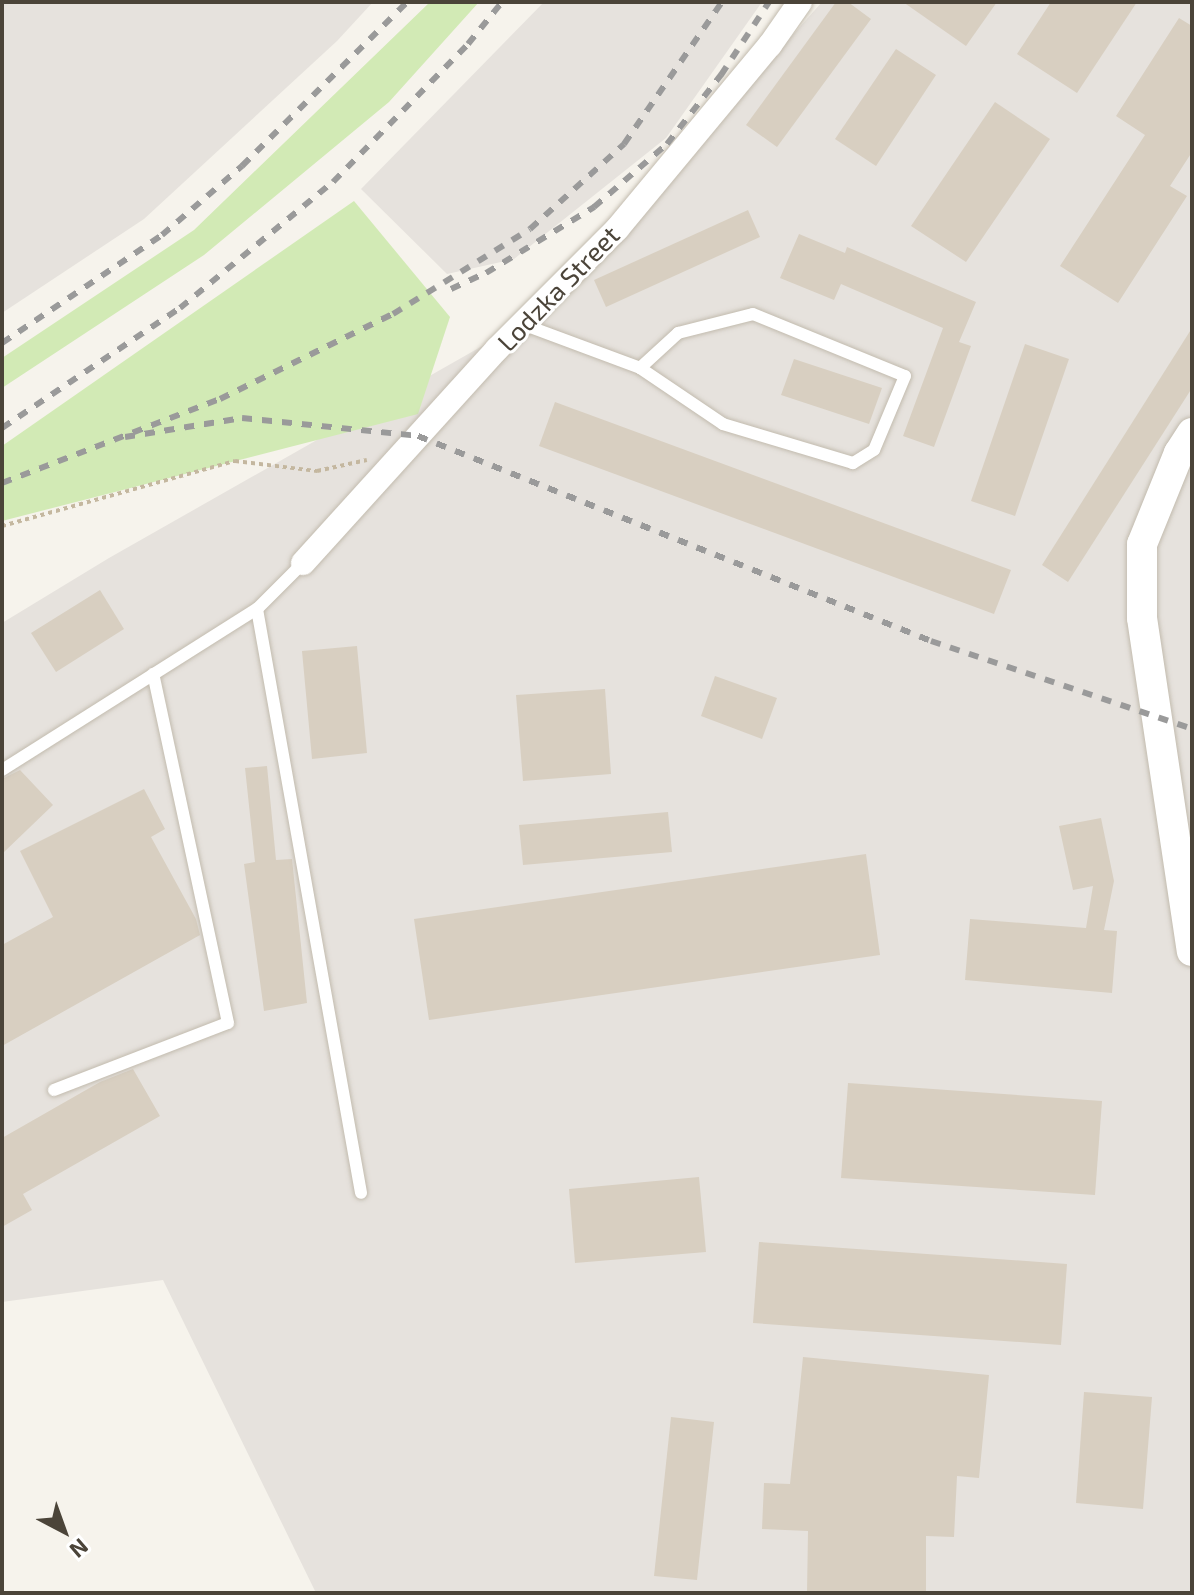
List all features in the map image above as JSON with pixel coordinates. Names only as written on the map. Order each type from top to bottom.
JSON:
[{"type":"street","name":"Lodzka Street","points":[[303,563],[522,324],[617,229],[770,45],[800,2]]},
{"type":"street","points":[[1192,433],[1179,453],[1142,544],[1142,618],[1192,951]]},
{"type":"lane","points":[[522,324],[640,368],[723,424],[853,463],[874,450],[905,376],[753,314],[678,333],[640,368]]},
{"type":"lane","points":[[2,770],[257,609],[303,563]]},
{"type":"lane","points":[[257,609],[361,1193]]},
{"type":"lane","points":[[54,1090],[228,1023],[153,674]]},
{"type":"path","points":[[2,526],[235,461],[317,471],[404,451]]},
{"type":"shaded area","points":[[2,2],[373,2],[337,41],[144,219],[2,313]]},
{"type":"shaded area","points":[[544,2],[762,2],[666,138],[514,259],[447,274],[361,189]]},
{"type":"shaded area","points":[[822,2],[1192,2],[1192,1593],[316,1593],[163,1280],[2,1302],[2,623],[109,558],[551,307]]},
{"type":"green space","points":[[430,2],[479,2],[389,102],[204,255],[2,388],[2,358],[194,230]]},
{"type":"green space","points":[[354,201],[450,317],[418,414],[2,521],[2,446]]},
{"type":"building","points":[[836,2],[848,2],[871,19],[777,147],[746,125]]},
{"type":"building","points":[[903,2],[997,2],[966,46]]},
{"type":"building","points":[[1051,2],[1137,2],[1077,93],[1017,54]]},
{"type":"building","points":[[1179,18],[1192,26],[1192,152],[1170,186],[1187,196],[1118,303],[1060,266],[1145,135],[1116,116]]},
{"type":"building","points":[[896,49],[936,75],[876,166],[835,139]]},
{"type":"building","points":[[995,102],[1050,139],[966,262],[911,226]]},
{"type":"building","points":[[748,210],[760,237],[606,307],[594,280]]},
{"type":"building","points":[[799,234],[845,253],[847,247],[976,302],[959,342],[971,346],[934,447],[903,436],[943,328],[841,284],[834,300],[780,278]]},
{"type":"building","points":[[1192,328],[1192,388],[1068,582],[1042,565]]},
{"type":"building","points":[[1025,344],[1069,359],[1015,516],[971,501]]},
{"type":"building","points":[[794,359],[882,388],[869,424],[781,395]]},
{"type":"building","points":[[555,402],[1011,570],[994,614],[539,446]]},
{"type":"building","points":[[100,590],[124,629],[56,672],[31,633]]},
{"type":"building","points":[[357,646],[367,753],[312,759],[302,651]]},
{"type":"building","points":[[715,676],[777,698],[762,739],[701,716]]},
{"type":"building","points":[[605,689],[611,774],[523,781],[516,695]]},
{"type":"building","points":[[267,766],[276,860],[292,859],[307,1003],[264,1011],[244,864],[255,862],[245,768]]},
{"type":"building","points":[[20,770],[53,805],[2,854],[2,779]]},
{"type":"building","points":[[144,789],[165,829],[151,837],[196,919],[200,935],[2,1046],[2,945],[53,917],[20,851]]},
{"type":"building","points":[[668,812],[672,852],[523,865],[519,825]]},
{"type":"building","points":[[1101,818],[1114,881],[1104,930],[1117,931],[1112,993],[965,980],[970,919],[1086,928],[1093,886],[1073,890],[1059,826]]},
{"type":"building","points":[[866,854],[880,955],[429,1020],[414,919]]},
{"type":"building","points":[[133,1069],[160,1116],[23,1194],[32,1210],[2,1227],[2,1138],[100,1082]]},
{"type":"building","points":[[848,1083],[1102,1101],[1095,1195],[841,1178]]},
{"type":"building","points":[[699,1177],[706,1252],[575,1263],[569,1189]]},
{"type":"building","points":[[759,1242],[1067,1264],[1061,1345],[753,1323]]},
{"type":"building","points":[[803,1357],[989,1375],[979,1478],[957,1476],[954,1537],[926,1536],[926,1593],[807,1593],[808,1531],[762,1529],[764,1483],[790,1484]]},
{"type":"building","points":[[1084,1392],[1152,1397],[1143,1509],[1076,1503]]},
{"type":"building","points":[[671,1417],[714,1422],[697,1580],[654,1576]]},
{"type":"railway","points":[[2,343],[162,235],[242,166],[407,2]]},
{"type":"railway","points":[[2,428],[180,308],[333,182],[468,44],[502,2]]},
{"type":"railway","points":[[2,483],[220,399],[393,314],[530,229],[624,144],[722,2]]},
{"type":"railway","points":[[451,289],[486,273],[594,207],[667,144],[721,75],[769,2]]},
{"type":"railway","points":[[125,437],[242,418],[418,436],[931,641],[1192,729]]}]
